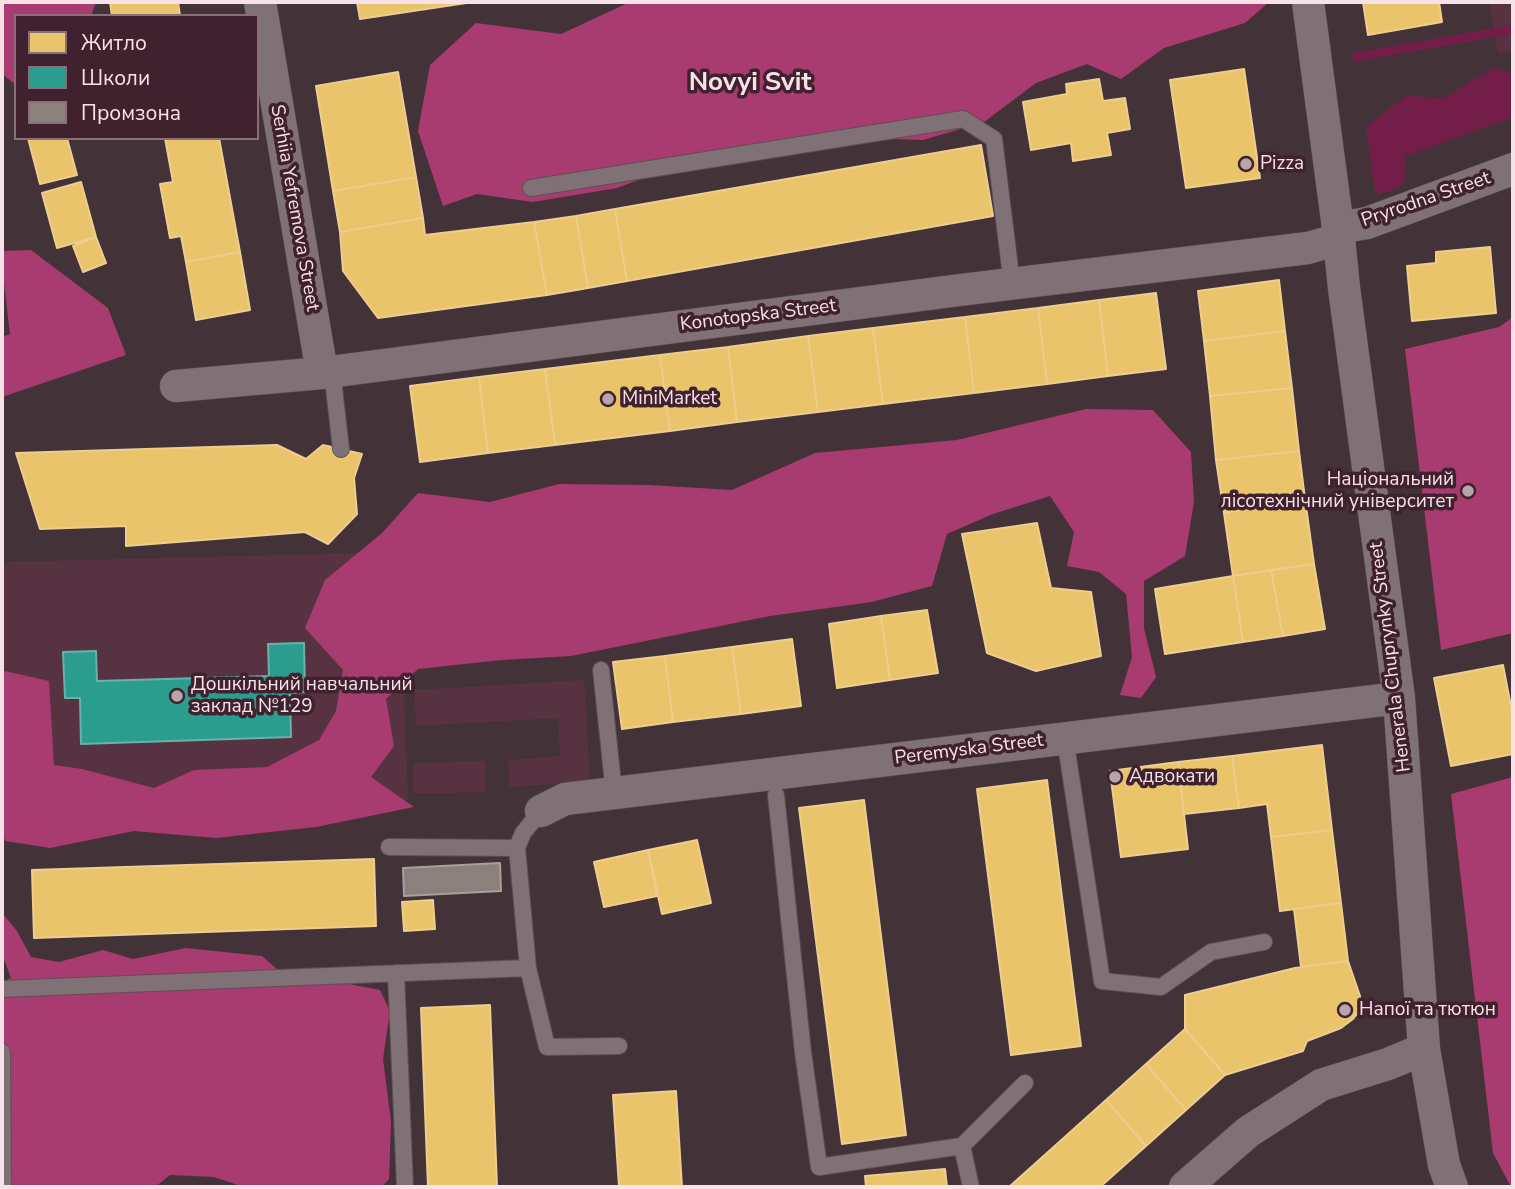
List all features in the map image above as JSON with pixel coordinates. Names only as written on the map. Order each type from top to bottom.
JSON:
[{"type":"street","name":"Serhiia Yefremova Street","points":[[260,2],[327,372]]},
{"type":"street","name":"Henerala Chuprynky Street","points":[[1308,2],[1343,288],[1399,698],[1424,1049],[1444,1165],[1452,1187]]},
{"type":"street","name":"Pryrodna Street","points":[[1338,234],[1513,169]]},
{"type":"street","name":"Konotopska Street","points":[[176,386],[327,372],[1308,248],[1338,234]]},
{"type":"street","name":"Peremyska Street","points":[[541,811],[565,799],[1399,698]]},
{"type":"street","points":[[1189,1186],[1248,1132],[1321,1085],[1388,1065],[1424,1049]]},
{"type":"lane","points":[[531,188],[963,119],[994,139],[1012,284]]},
{"type":"lane","points":[[327,372],[341,449]]},
{"type":"lane","points":[[601,670],[614,793]]},
{"type":"lane","points":[[1065,738],[1102,981],[1161,987],[1211,952],[1264,942]]},
{"type":"lane","points":[[776,795],[803,1052],[819,1167],[962,1146],[1025,1083]]},
{"type":"lane","points":[[541,811],[523,833],[517,848],[528,968],[547,1047],[619,1046]]},
{"type":"lane","points":[[389,847],[517,848]]},
{"type":"lane","points":[[2,989],[528,968]]},
{"type":"lane","points":[[396,973],[405,1187]]},
{"type":"lane","points":[[2,1052],[3,1187]]},
{"type":"lane","points":[[962,1146],[971,1187]]},
{"type":"shaded area","points":[[2,2],[96,2],[92,14],[14,14],[14,83],[2,74]]},
{"type":"shaded area","points":[[630,2],[1269,2],[1245,23],[1164,48],[1121,79],[1087,64],[1036,83],[984,122],[923,140],[836,137],[667,169],[617,188],[533,202],[477,194],[443,206],[418,131],[430,65],[476,23],[561,34]]},
{"type":"shaded area","points":[[1489,2],[1513,2],[1513,51],[1498,53]]},
{"type":"shaded area","points":[[1513,25],[1513,34],[1353,62],[1352,53]]},
{"type":"shaded area","points":[[1493,68],[1513,74],[1513,117],[1406,156],[1404,184],[1377,194],[1366,127],[1406,96],[1444,98]]},
{"type":"shaded area","points":[[31,250],[108,308],[126,355],[2,397],[2,337],[10,334],[2,251]]},
{"type":"shaded area","name":"Національний лісотехнічний університет","points":[[1513,299],[1513,633],[1441,650],[1405,349],[1499,327],[1512,318]]},
{"type":"shaded area","points":[[1086,409],[1153,410],[1191,452],[1194,502],[1185,556],[1144,581],[1144,628],[1156,677],[1141,698],[1120,695],[1132,657],[1126,594],[1099,572],[1067,566],[1074,532],[1050,496],[993,514],[947,534],[932,586],[872,602],[770,616],[571,656],[418,669],[386,699],[394,746],[371,777],[414,807],[316,827],[216,838],[134,831],[50,848],[5,841],[2,829],[2,675],[5,671],[49,681],[54,765],[82,769],[154,788],[194,770],[267,767],[319,740],[336,711],[343,670],[305,628],[325,580],[382,533],[418,493],[490,502],[559,484],[649,485],[732,490],[815,453],[957,440]]},
{"type":"shaded area","points":[[398,552],[408,800],[2,813],[2,562]]},
{"type":"shaded area","points":[[584,680],[590,782],[509,787],[508,760],[560,756],[558,718],[416,726],[414,690]]},
{"type":"shaded area","points":[[485,761],[486,792],[414,794],[413,763]]},
{"type":"shaded area","points":[[1513,777],[1511,1187],[1493,1153],[1451,794]]},
{"type":"shaded area","points":[[3,914],[17,931],[31,957],[59,962],[103,950],[133,959],[186,948],[262,956],[278,970],[380,990],[390,1011],[383,1059],[391,1121],[389,1179],[382,1187],[244,1187],[214,1177],[170,1175],[155,1187],[18,1187],[2,1180],[2,982],[11,978],[2,954]]},
{"type":"building: Житло","points":[[110,2],[178,2],[180,14],[112,14]]},
{"type":"building: Житло","points":[[357,2],[473,2],[360,19]]},
{"type":"building: Житло","points":[[1363,2],[1439,2],[1442,22],[1368,35]]},
{"type":"building: Житло","points":[[1244,69],[1260,178],[1186,188],[1170,80]]},
{"type":"building: Житло","points":[[398,72],[416,177],[333,191],[316,86]]},
{"type":"building: Житло","points":[[1099,79],[1103,101],[1125,98],[1130,129],[1107,133],[1111,155],[1073,161],[1071,143],[1031,150],[1023,102],[1067,94],[1066,84]]},
{"type":"building: Житло","points":[[29,140],[68,140],[77,175],[40,184]]},
{"type":"building: Житло","points":[[165,140],[219,140],[240,252],[186,262],[181,236],[170,238],[160,184],[173,182]]},
{"type":"building: Житло","points":[[981,145],[993,216],[627,281],[615,209]]},
{"type":"building: Житло","points":[[416,177],[423,218],[340,232],[333,191]]},
{"type":"building: Житло","points":[[81,182],[96,237],[57,248],[42,193]]},
{"type":"building: Житло","points":[[615,209],[627,281],[588,288],[576,216]]},
{"type":"building: Житло","points":[[576,216],[588,288],[547,295],[534,222]]},
{"type":"building: Житло","points":[[423,218],[425,235],[534,222],[547,295],[378,318],[343,271],[340,232]]},
{"type":"building: Житло","points":[[96,237],[106,263],[83,272],[73,246]]},
{"type":"building: Житло","points":[[1490,247],[1496,313],[1412,321],[1407,266],[1436,263],[1436,252]]},
{"type":"building: Житло","points":[[240,252],[250,310],[196,320],[186,262]]},
{"type":"building: Житло","points":[[1279,280],[1285,331],[1204,341],[1198,291]]},
{"type":"building: Житло","points":[[1156,293],[1166,369],[1108,376],[1099,300]]},
{"type":"building: Житло","points":[[1099,300],[1108,376],[1047,384],[1038,308]]},
{"type":"building: Житло","points":[[1038,308],[1047,384],[974,393],[965,317]]},
{"type":"building: Житло","points":[[965,317],[974,393],[883,404],[873,328]]},
{"type":"building: Житло","points":[[873,328],[883,404],[818,412],[808,336]]},
{"type":"building: Житло","points":[[1285,331],[1292,388],[1210,396],[1204,341]]},
{"type":"building: Житло","points":[[808,336],[818,412],[737,422],[728,347]]},
{"type":"building: Житло","points":[[728,347],[737,422],[670,431],[660,355]]},
{"type":"building: Житло","points":[[660,355],[670,431],[555,445],[545,369]]},
{"type":"building: Житло","points":[[545,369],[555,445],[488,453],[479,377]]},
{"type":"building: Житло","points":[[479,377],[488,453],[420,462],[410,386]]},
{"type":"building: Житло","points":[[1292,388],[1299,451],[1216,460],[1210,396]]},
{"type":"building: Житло","points":[[277,445],[306,459],[323,445],[362,454],[354,478],[357,514],[328,544],[305,532],[126,546],[126,526],[40,529],[16,453]]},
{"type":"building: Житло","points":[[1299,451],[1305,499],[1224,513],[1216,460]]},
{"type":"building: Житло","points":[[1305,499],[1314,564],[1233,576],[1224,513]]},
{"type":"building: Житло","points":[[1037,523],[1051,588],[1091,592],[1101,656],[1036,671],[987,653],[962,534]]},
{"type":"building: Житло","points":[[1314,564],[1325,629],[1283,636],[1271,570]]},
{"type":"building: Житло","points":[[1271,570],[1283,636],[1243,642],[1233,576]]},
{"type":"building: Житло","points":[[1233,576],[1243,642],[1165,654],[1155,589]]},
{"type":"building: Житло","points":[[927,610],[938,673],[890,680],[881,616]]},
{"type":"building: Житло","points":[[881,616],[890,680],[837,688],[829,624]]},
{"type":"building: Житло","points":[[792,639],[801,706],[741,714],[732,647]]},
{"type":"building: Житло","points":[[732,647],[741,714],[673,722],[665,656]]},
{"type":"building: Житло","points":[[665,656],[673,722],[622,729],[613,662]]},
{"type":"building: Житло","points":[[1503,665],[1513,717],[1513,754],[1451,766],[1434,678]]},
{"type":"building: Житло","points":[[1322,745],[1332,830],[1271,837],[1267,804],[1239,808],[1232,756]]},
{"type":"building: Житло","points":[[1232,756],[1239,808],[1184,814],[1178,762]]},
{"type":"building: Житло","points":[[1178,762],[1188,849],[1121,857],[1110,771]]},
{"type":"building: Житло","points":[[1047,780],[1081,1046],[1011,1055],[977,789]]},
{"type":"building: Житло","points":[[864,800],[906,1135],[842,1144],[799,808]]},
{"type":"building: Житло","points":[[1332,830],[1341,903],[1280,911],[1271,837]]},
{"type":"building: Житло","points":[[697,840],[711,903],[662,914],[648,850]]},
{"type":"building: Житло","points":[[648,850],[657,896],[604,907],[594,862]]},
{"type":"building: Житло","points":[[374,859],[376,926],[34,938],[32,870]]},
{"type":"building: Житло","points":[[433,900],[435,929],[404,931],[402,902]]},
{"type":"building: Житло","points":[[1341,903],[1348,961],[1301,967],[1294,909]]},
{"type":"building: Житло","points":[[1348,961],[1360,996],[1361,1009],[1341,1028],[1307,1041],[1303,1051],[1225,1075],[1185,1029],[1185,995],[1295,968]]},
{"type":"building: Житло","points":[[490,1005],[497,1187],[428,1187],[421,1008]]},
{"type":"building: Житло","points":[[1185,1029],[1225,1075],[1186,1110],[1146,1064]]},
{"type":"building: Житло","points":[[1146,1064],[1186,1110],[1146,1146],[1106,1100]]},
{"type":"building: Житло","points":[[676,1091],[682,1187],[619,1187],[613,1095]]},
{"type":"building: Житло","points":[[1106,1100],[1146,1146],[1100,1187],[1009,1187]]},
{"type":"building: Житло","points":[[945,1169],[947,1187],[866,1187],[865,1176]]},
{"type":"building: Школи","name":"Дошкільний навчальний заклад №129","points":[[304,643],[305,692],[290,693],[291,737],[81,744],[80,698],[65,698],[63,652],[96,651],[97,681],[269,676],[268,644]]},
{"type":"building: Промзона","points":[[500,863],[501,891],[404,896],[403,868]]},
{"type":"place","name":"Pizza","points":[[1246,164]]},
{"type":"place","name":"MiniMarket","points":[[608,399]]},
{"type":"place","name":"Національний лісотехнічний університет","points":[[1468,491]]},
{"type":"place","name":"Дошкільний навчальний заклад №129","points":[[177,696]]},
{"type":"place","name":"Адвокати","points":[[1115,777]]},
{"type":"place","name":"Напої та тютюн","points":[[1345,1010]]},
{"type":"district","name":"Novyi Svit","points":[[750,84]]}]
